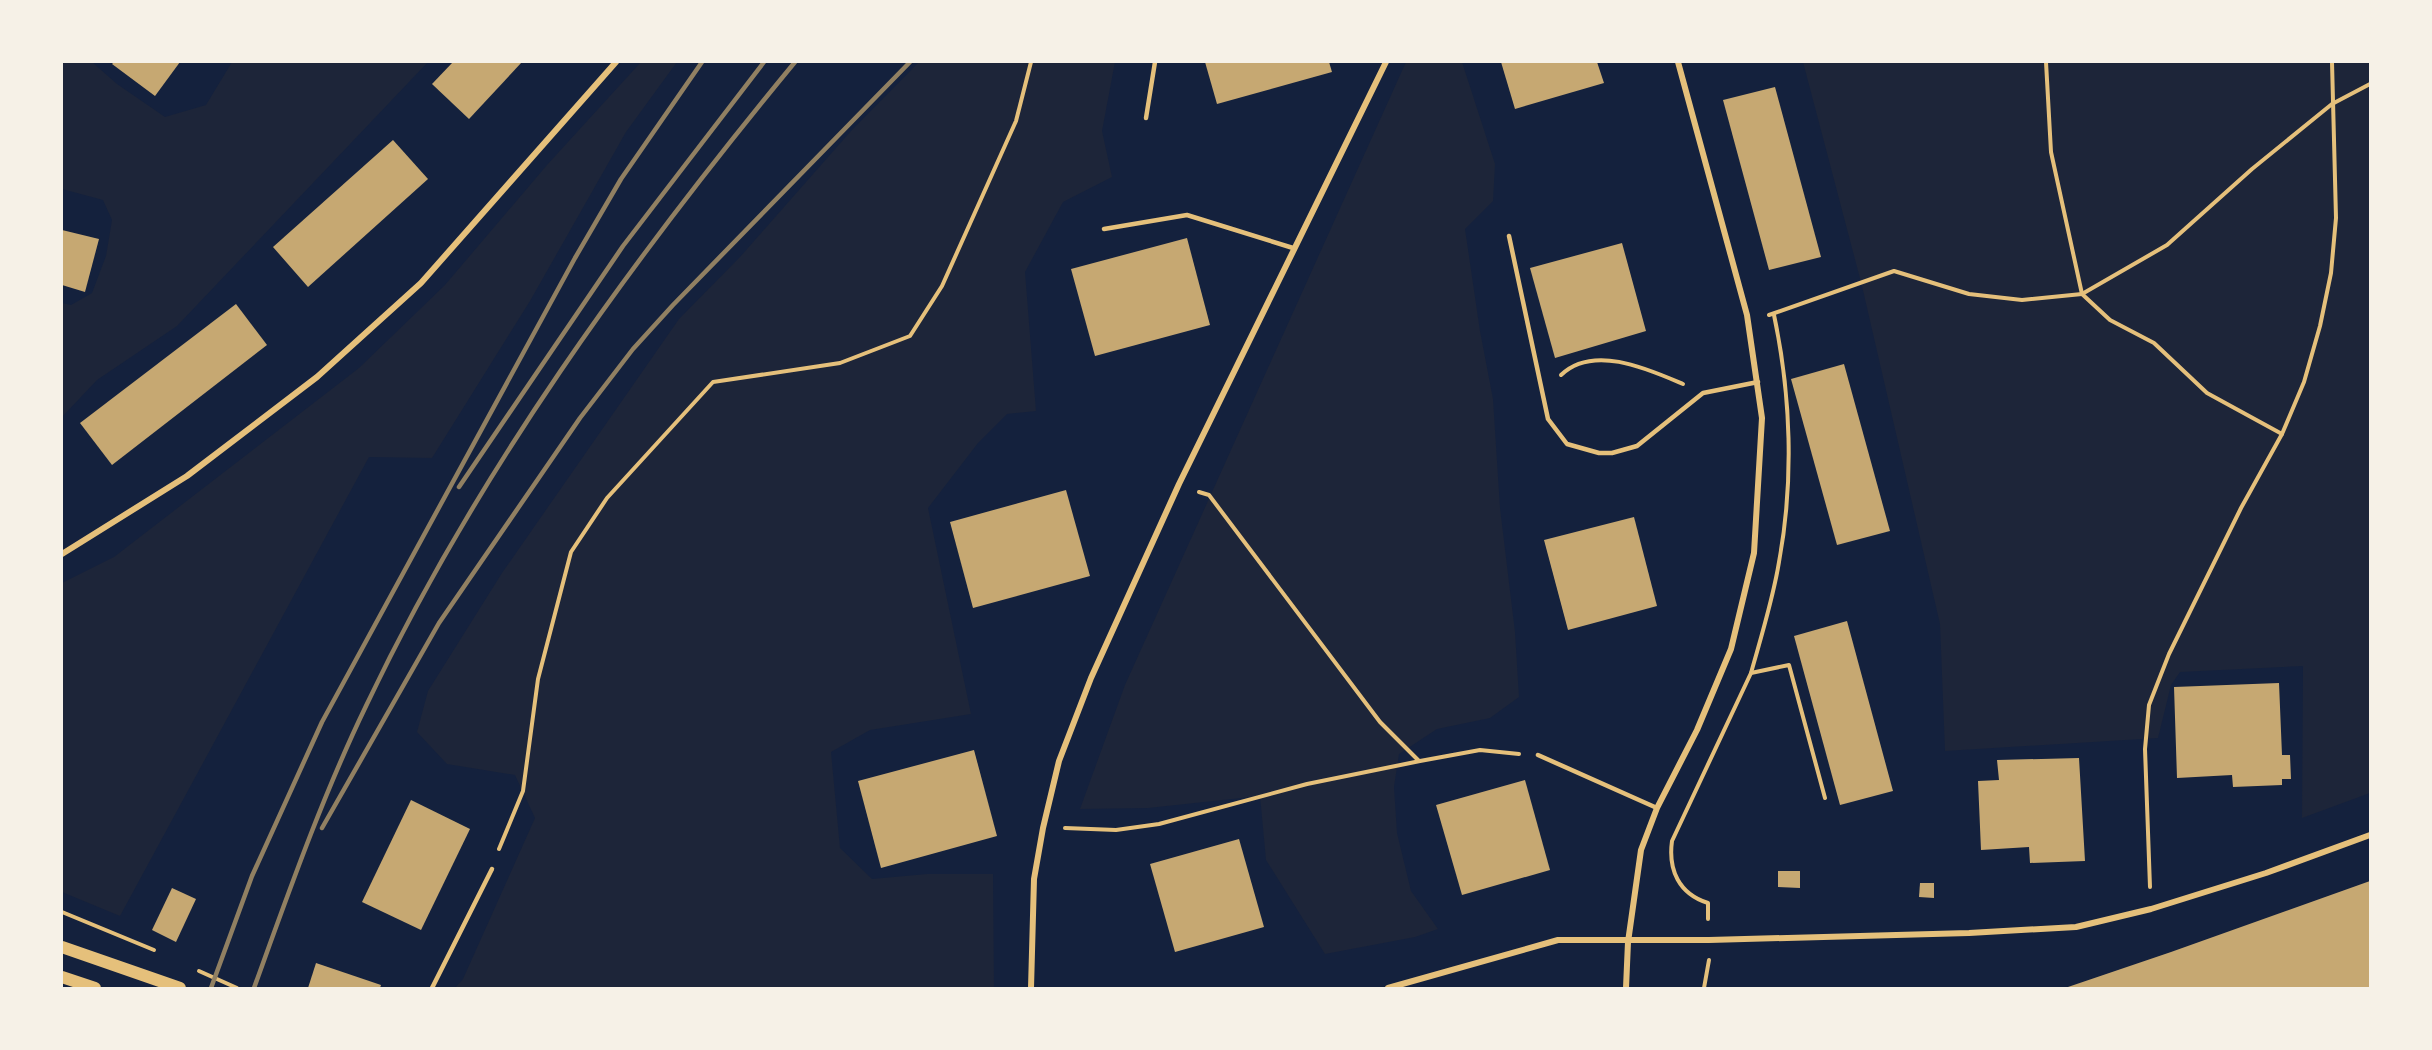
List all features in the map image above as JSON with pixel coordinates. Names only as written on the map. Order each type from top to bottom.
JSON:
[{"type":"main road","points":[[62,947],[180,988]]},
{"type":"main road","points":[[62,977],[95,988]]},
{"type":"street","points":[[62,554],[187,476],[317,377],[421,283],[616,62]]},
{"type":"street","points":[[1031,988],[1034,879],[1059,761],[1091,678],[1179,484],[1386,62]]},
{"type":"street","points":[[1626,988],[1628,942],[1641,850],[1657,808],[1698,730],[1734,639],[1754,554],[1762,418],[1747,315],[1678,62]]},
{"type":"street","points":[[1388,988],[1558,940],[1628,942],[1708,940],[2031,931],[2076,927],[2151,909],[2266,873],[2370,835]]},
{"type":"lane","points":[[1146,118],[1155,62]]},
{"type":"lane","points":[[1104,229],[1187,215],[1293,248]]},
{"type":"lane","points":[[1509,236],[1548,419],[1567,444],[1599,453],[1612,453],[1636,446],[1703,393],[1758,382]]},
{"type":"lane","points":[[1538,756],[1657,808]]},
{"type":"lane","points":[[432,988],[492,869]]},
{"type":"path","points":[[492,869],[523,791],[538,679],[571,552],[607,498],[713,382],[840,363],[910,336],[942,286],[1016,121],[1030,62]]},
{"type":"path","points":[[2046,62],[2051,152],[2082,294],[2110,320],[2154,343],[2207,393],[2282,434]]},
{"type":"path","points":[[2151,909],[2145,748],[2148,705],[2169,654],[2241,508],[2282,434],[2304,382],[2331,273],[2336,218],[2332,62]]},
{"type":"path","points":[[1747,315],[1774,315],[1894,271],[1969,294],[2022,300],[2082,294],[2168,245],[2252,169],[2332,104],[2370,84]]},
{"type":"path","points":[[1543,392],[1570,366],[1594,359],[1648,369],[1703,393]]},
{"type":"path","points":[[1179,484],[1209,495],[1380,722],[1420,761]]},
{"type":"path","points":[[1708,940],[1708,903],[1692,898],[1678,881],[1670,858],[1672,841],[1751,673],[1789,665],[1825,798]]},
{"type":"path","points":[[1043,828],[1116,830],[1159,824],[1307,784],[1480,750],[1538,756]]},
{"type":"path","points":[[62,912],[157,951]]},
{"type":"path","points":[[188,966],[237,988]]},
{"type":"shaded area","points":[[62,62],[92,62],[117,84],[165,117],[206,105],[232,62],[428,62],[177,326],[97,380],[63,416],[62,303],[71,305],[92,293],[106,256],[112,220],[103,200],[62,189]]},
{"type":"shaded area","points":[[641,62],[677,62],[626,132],[530,301],[432,458],[369,457],[120,916],[62,892],[62,583],[114,557],[359,368],[445,285],[547,165]]},
{"type":"shaded area","points":[[919,62],[1115,62],[1102,131],[1112,177],[1063,202],[1025,272],[1036,411],[1007,414],[978,443],[928,508],[971,714],[870,730],[831,752],[840,848],[872,879],[927,874],[993,874],[994,988],[455,988],[463,979],[535,818],[515,775],[447,764],[417,732],[428,691],[502,573],[679,319],[740,257],[851,131]]},
{"type":"shaded area","points":[[1406,62],[1462,62],[1495,164],[1493,201],[1465,229],[1493,399],[1500,508],[1515,632],[1519,697],[1490,718],[1437,729],[1399,754],[1394,787],[1397,833],[1411,891],[1438,929],[1415,937],[1325,954],[1266,860],[1260,796],[1148,808],[1080,809],[1125,685]]},
{"type":"shaded area","points":[[1803,62],[2370,62],[2370,793],[2302,818],[2303,666],[2180,672],[2171,685],[2158,738],[1945,751],[1940,624],[1862,286]]},
{"type":"building","points":[[114,62],[180,62],[155,96],[112,64]]},
{"type":"building","points":[[453,62],[522,62],[469,119],[432,84]]},
{"type":"building","points":[[1205,62],[1329,62],[1332,72],[1217,104]]},
{"type":"building","points":[[1501,62],[1597,62],[1604,83],[1515,109]]},
{"type":"building","points":[[1775,87],[1821,257],[1769,270],[1723,100]]},
{"type":"building","points":[[393,140],[428,179],[308,287],[273,247]]},
{"type":"building","points":[[62,230],[99,239],[85,292],[62,285]]},
{"type":"building","points":[[1187,238],[1210,325],[1095,356],[1071,269]]},
{"type":"building","points":[[1622,243],[1646,331],[1555,358],[1530,268]]},
{"type":"building","points":[[236,304],[267,345],[112,465],[80,423]]},
{"type":"building","points":[[1844,364],[1890,531],[1837,545],[1791,379]]},
{"type":"building","points":[[1066,490],[1090,576],[973,608],[950,522]]},
{"type":"building","points":[[1634,517],[1657,606],[1568,630],[1544,540]]},
{"type":"building","points":[[1847,621],[1893,791],[1840,805],[1794,636]]},
{"type":"building","points":[[2279,683],[2282,755],[2290,755],[2291,779],[2282,779],[2282,785],[2233,787],[2232,775],[2177,778],[2174,687]]},
{"type":"building","points":[[974,750],[997,836],[881,868],[858,781]]},
{"type":"building","points":[[2079,758],[2085,861],[2030,863],[2029,847],[1981,850],[1978,781],[1999,780],[1997,760]]},
{"type":"building","points":[[1525,780],[1550,870],[1462,895],[1436,805]]},
{"type":"building","points":[[411,800],[470,829],[421,930],[362,902]]},
{"type":"building","points":[[1239,839],[1264,927],[1175,952],[1150,864]]},
{"type":"building","points":[[1778,871],[1800,871],[1800,888],[1778,887]]},
{"type":"building","points":[[2370,881],[2370,988],[2065,988],[2171,952]]},
{"type":"building","points":[[1920,883],[1934,883],[1934,898],[1919,897]]},
{"type":"building","points":[[172,888],[196,899],[176,942],[152,930]]},
{"type":"building","points":[[316,963],[381,985],[380,988],[308,988]]},
{"type":"railway","points":[[211,988],[252,876],[322,722],[575,258],[621,179],[702,62]]},
{"type":"railway","points":[[459,487],[623,246],[764,62]]},
{"type":"railway","points":[[254,988],[306,846],[350,740],[410,619],[457,535],[507,452],[616,292],[674,214],[795,62]]},
{"type":"railway","points":[[322,828],[439,623],[580,418],[633,349],[673,305],[910,62]]}]
